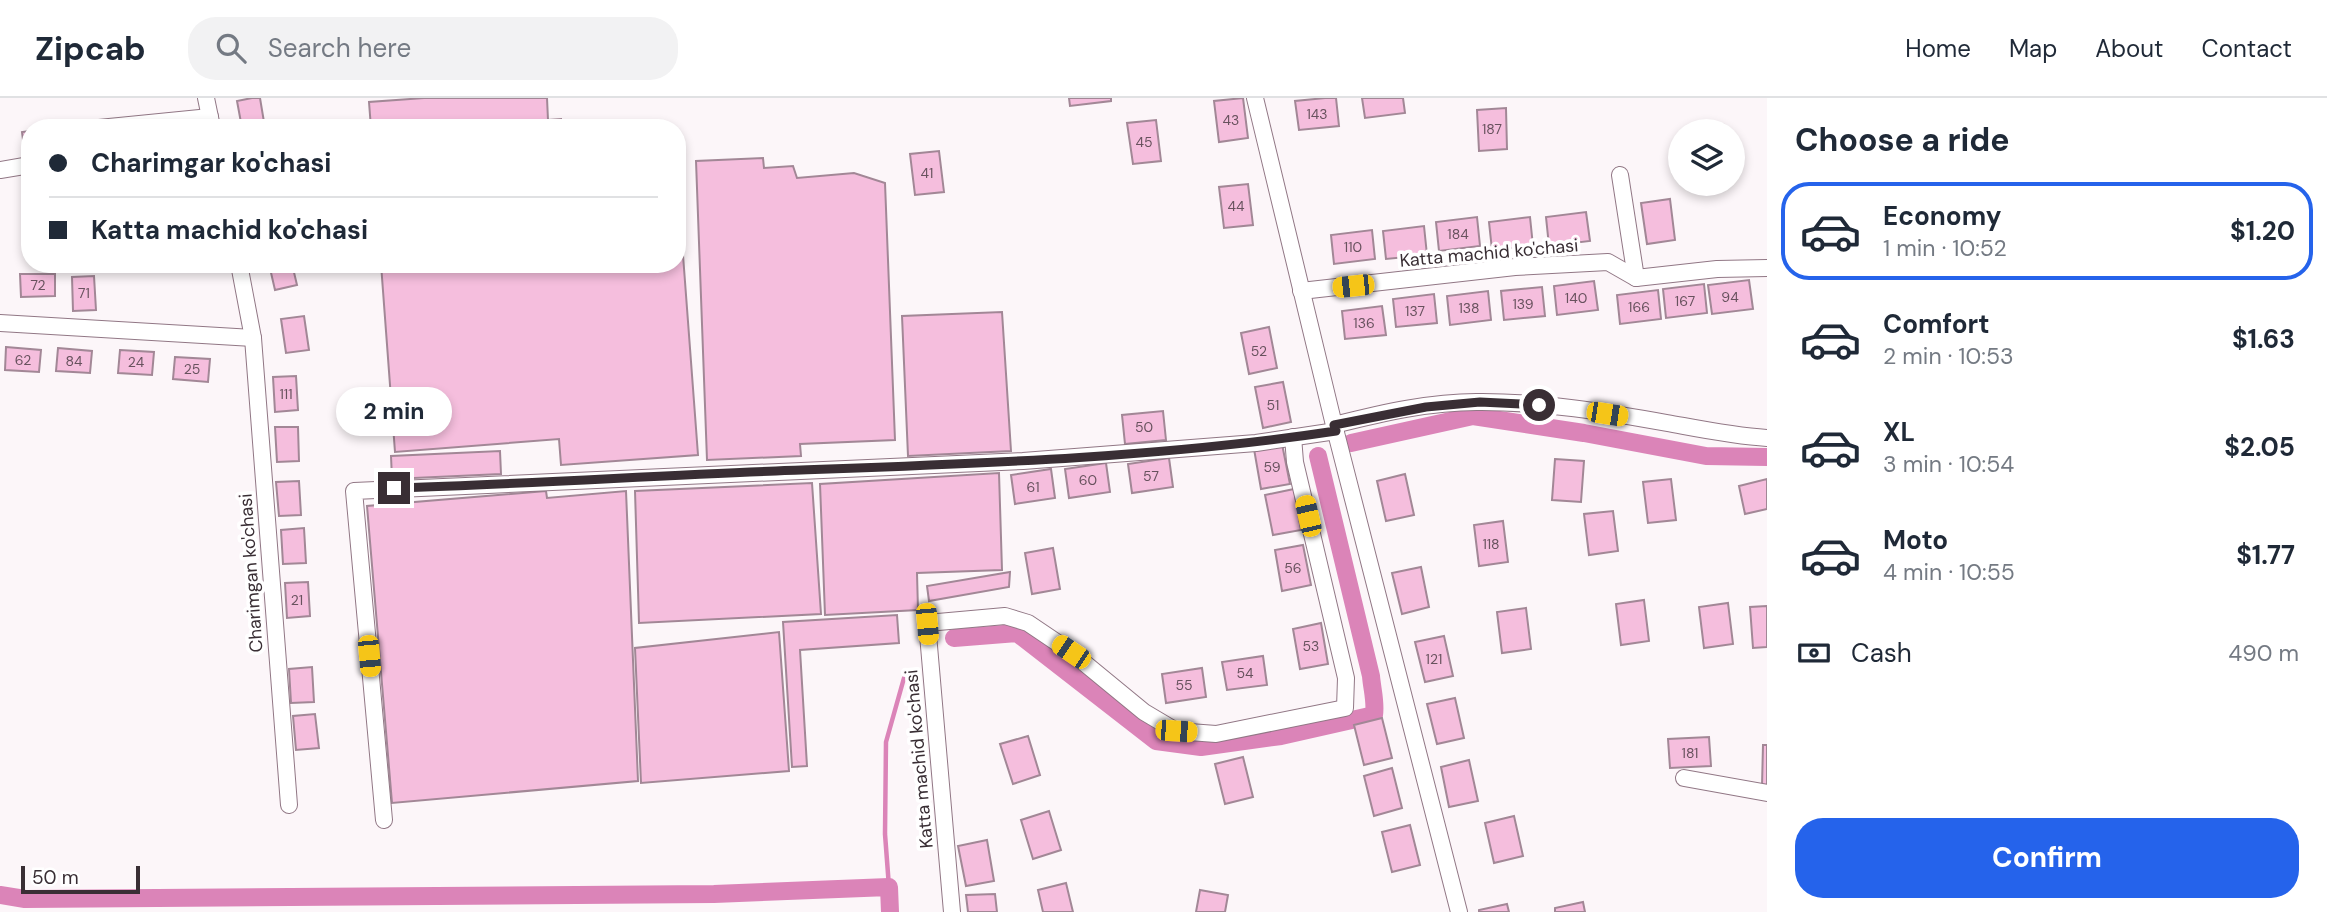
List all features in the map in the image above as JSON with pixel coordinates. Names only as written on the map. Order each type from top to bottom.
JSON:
[{"type":"street","points":[[206,98],[210,119]]},
{"type":"street","points":[[1255,98],[1335,428],[1459,912]]},
{"type":"street","points":[[0,170],[21,166]]},
{"type":"street","points":[[1619,175],[1636,278],[1717,269],[1767,268]]},
{"type":"street","name":"Katta machid ko'chasi","points":[[1301,291],[1515,267],[1608,262],[1636,278]]},
{"type":"street","name":"Charimgan ko'chasi","points":[[241,273],[253,338],[289,804]]},
{"type":"street","points":[[0,323],[253,338]]},
{"type":"street","points":[[384,820],[354,491],[1023,461],[1228,445],[1293,437],[1426,407],[1480,402],[1539,405],[1735,436],[1767,438]]},
{"type":"street","name":"Katta machid ko'chasi","points":[[952,912],[927,624],[1005,616],[1028,623],[1071,652],[1144,712],[1176,731],[1216,734],[1345,708],[1346,678],[1295,462],[1293,437]]},
{"type":"street","points":[[1684,778],[1767,793]]},
{"type":"building","points":[[260,98],[264,119],[240,119],[237,101]]},
{"type":"building","points":[[424,98],[547,98],[548,119],[370,119],[369,102]]},
{"type":"building","points":[[1069,98],[1111,98],[1111,101],[1070,106]]},
{"type":"building","points":[[1243,98],[1248,138],[1219,142],[1214,101]]},
{"type":"building","points":[[1336,98],[1339,126],[1299,130],[1295,101]]},
{"type":"building","points":[[1362,98],[1403,98],[1405,113],[1365,118]]},
{"type":"building","points":[[1506,108],[1507,149],[1479,151],[1477,110]]},
{"type":"building","points":[[1156,120],[1161,161],[1133,164],[1127,123]]},
{"type":"building","points":[[939,151],[944,192],[915,195],[910,154]]},
{"type":"building","points":[[763,158],[764,168],[793,166],[797,178],[854,173],[885,183],[895,440],[800,444],[801,456],[707,460],[696,161]]},
{"type":"building","points":[[1248,184],[1253,225],[1224,228],[1219,187]]},
{"type":"building","points":[[1670,199],[1675,240],[1647,244],[1641,203]]},
{"type":"building","points":[[1586,212],[1590,241],[1549,246],[1546,217]]},
{"type":"building","points":[[1477,217],[1480,246],[1439,251],[1436,222]]},
{"type":"building","points":[[1530,217],[1533,246],[1492,250],[1489,222]]},
{"type":"building","points":[[1424,226],[1427,255],[1386,259],[1383,231]]},
{"type":"building","points":[[1372,230],[1375,259],[1334,264],[1331,235]]},
{"type":"building","points":[[271,273],[294,273],[297,285],[275,290]]},
{"type":"building","points":[[382,273],[684,273],[698,455],[561,465],[559,439],[395,452]]},
{"type":"building","points":[[20,274],[55,274],[55,296],[21,297]]},
{"type":"building","points":[[94,276],[96,310],[73,311],[72,277]]},
{"type":"building","points":[[1749,280],[1753,309],[1712,314],[1708,285]]},
{"type":"building","points":[[1594,281],[1598,310],[1557,315],[1554,286]]},
{"type":"building","points":[[1704,284],[1707,313],[1666,318],[1663,289]]},
{"type":"building","points":[[1542,287],[1545,316],[1504,320],[1501,291]]},
{"type":"building","points":[[1658,290],[1661,319],[1620,324],[1617,295]]},
{"type":"building","points":[[1488,291],[1491,320],[1450,325],[1447,296]]},
{"type":"building","points":[[1434,294],[1437,323],[1396,327],[1393,299]]},
{"type":"building","points":[[1382,306],[1386,335],[1345,339],[1342,311]]},
{"type":"building","points":[[1002,312],[1011,451],[908,456],[902,316]]},
{"type":"building","points":[[304,316],[309,350],[286,353],[281,319]]},
{"type":"building","points":[[1269,327],[1277,368],[1249,374],[1241,333]]},
{"type":"building","points":[[6,347],[41,350],[39,372],[5,370]]},
{"type":"building","points":[[58,348],[92,351],[90,373],[56,371]]},
{"type":"building","points":[[120,350],[154,352],[152,375],[118,373]]},
{"type":"building","points":[[175,357],[210,359],[208,382],[173,379]]},
{"type":"building","points":[[296,376],[298,410],[275,412],[273,377]]},
{"type":"building","points":[[1283,382],[1291,422],[1263,428],[1255,387]]},
{"type":"building","points":[[1163,411],[1166,440],[1125,444],[1122,415]]},
{"type":"building","points":[[275,427],[298,427],[299,461],[277,462]]},
{"type":"building","points":[[1282,444],[1290,484],[1261,489],[1254,449]]},
{"type":"building","points":[[500,451],[501,474],[392,479],[391,456]]},
{"type":"building","points":[[1169,458],[1173,487],[1132,493],[1128,464]]},
{"type":"building","points":[[1555,459],[1584,461],[1581,502],[1552,500]]},
{"type":"building","points":[[1106,463],[1110,492],[1069,498],[1065,469]]},
{"type":"building","points":[[1051,469],[1055,498],[1015,504],[1011,475]]},
{"type":"building","points":[[999,473],[1002,570],[917,573],[918,610],[825,615],[820,484]]},
{"type":"building","points":[[1405,474],[1414,515],[1386,521],[1377,481]]},
{"type":"building","points":[[1671,479],[1676,520],[1648,523],[1643,482]]},
{"type":"building","points":[[1767,479],[1767,509],[1745,514],[1739,486]]},
{"type":"building","points":[[299,481],[301,515],[279,516],[276,482]]},
{"type":"building","points":[[812,483],[821,614],[639,623],[635,491]]},
{"type":"building","points":[[1294,489],[1301,530],[1273,535],[1265,495]]},
{"type":"building","points":[[546,491],[547,498],[626,491],[638,781],[392,803],[367,506]]},
{"type":"building","points":[[1613,511],[1618,551],[1589,555],[1584,514]]},
{"type":"building","points":[[1503,521],[1508,562],[1479,566],[1474,525]]},
{"type":"building","points":[[304,528],[306,563],[283,564],[281,530]]},
{"type":"building","points":[[1303,545],[1311,585],[1282,591],[1275,550]]},
{"type":"building","points":[[1053,548],[1060,589],[1032,594],[1025,553]]},
{"type":"building","points":[[1421,567],[1429,607],[1402,614],[1392,573]]},
{"type":"building","points":[[1010,572],[1009,587],[929,601],[927,586]]},
{"type":"building","points":[[308,582],[310,616],[287,618],[285,583]]},
{"type":"building","points":[[1644,600],[1649,641],[1621,645],[1616,604]]},
{"type":"building","points":[[1728,603],[1733,644],[1704,648],[1699,607]]},
{"type":"building","points":[[1767,606],[1767,647],[1753,648],[1750,607]]},
{"type":"building","points":[[1526,608],[1531,649],[1502,653],[1497,612]]},
{"type":"building","points":[[897,615],[899,643],[800,650],[807,766],[792,767],[783,622]]},
{"type":"building","points":[[1321,623],[1328,664],[1300,669],[1293,629]]},
{"type":"building","points":[[779,632],[789,771],[641,783],[635,648]]},
{"type":"building","points":[[1444,636],[1453,676],[1425,682],[1415,642]]},
{"type":"building","points":[[1263,656],[1267,685],[1227,690],[1222,662]]},
{"type":"building","points":[[312,667],[314,702],[291,703],[289,669]]},
{"type":"building","points":[[1202,668],[1206,697],[1166,703],[1162,674]]},
{"type":"building","points":[[1455,698],[1464,738],[1437,744],[1427,704]]},
{"type":"building","points":[[315,714],[319,748],[296,750],[293,716]]},
{"type":"building","points":[[1382,718],[1392,758],[1364,765],[1354,725]]},
{"type":"building","points":[[1028,736],[1040,775],[1013,784],[1000,744]]},
{"type":"building","points":[[1709,737],[1711,766],[1670,768],[1668,739]]},
{"type":"building","points":[[1763,745],[1767,745],[1767,787],[1762,786]]},
{"type":"building","points":[[1243,757],[1253,797],[1225,804],[1215,764]]},
{"type":"building","points":[[1469,760],[1478,801],[1449,807],[1441,767]]},
{"type":"building","points":[[1392,768],[1402,808],[1374,816],[1364,776]]},
{"type":"building","points":[[1049,811],[1061,850],[1033,859],[1021,820]]},
{"type":"building","points":[[1514,816],[1523,856],[1494,863],[1485,823]]},
{"type":"building","points":[[1410,825],[1420,865],[1392,872],[1382,832]]},
{"type":"building","points":[[987,840],[994,881],[966,886],[958,846]]},
{"type":"building","points":[[1066,883],[1073,912],[1043,912],[1038,890]]},
{"type":"building","points":[[1200,890],[1228,895],[1225,912],[1196,912]]},
{"type":"building","points":[[995,894],[997,912],[968,912],[966,895]]},
{"type":"building","points":[[1583,902],[1585,912],[1555,912],[1555,908]]},
{"type":"building","points":[[1507,904],[1509,912],[1479,912],[1479,910]]},
{"type":"waterway","points":[[1351,443],[1473,416],[1706,456],[1767,457]]},
{"type":"waterway","points":[[954,638],[1017,633],[1156,741],[1201,747],[1281,736],[1374,715],[1371,676],[1318,456]]},
{"type":"waterway","points":[[889,887],[885,834],[886,742],[904,678]]},
{"type":"waterway","points":[[0,895],[25,899],[714,894],[889,887],[890,912]]},
{"type":"route","points":[[394,488],[998,462],[1132,453],[1256,443],[1336,431],[1334,425],[1426,407],[1480,402],[1539,405]]}]
